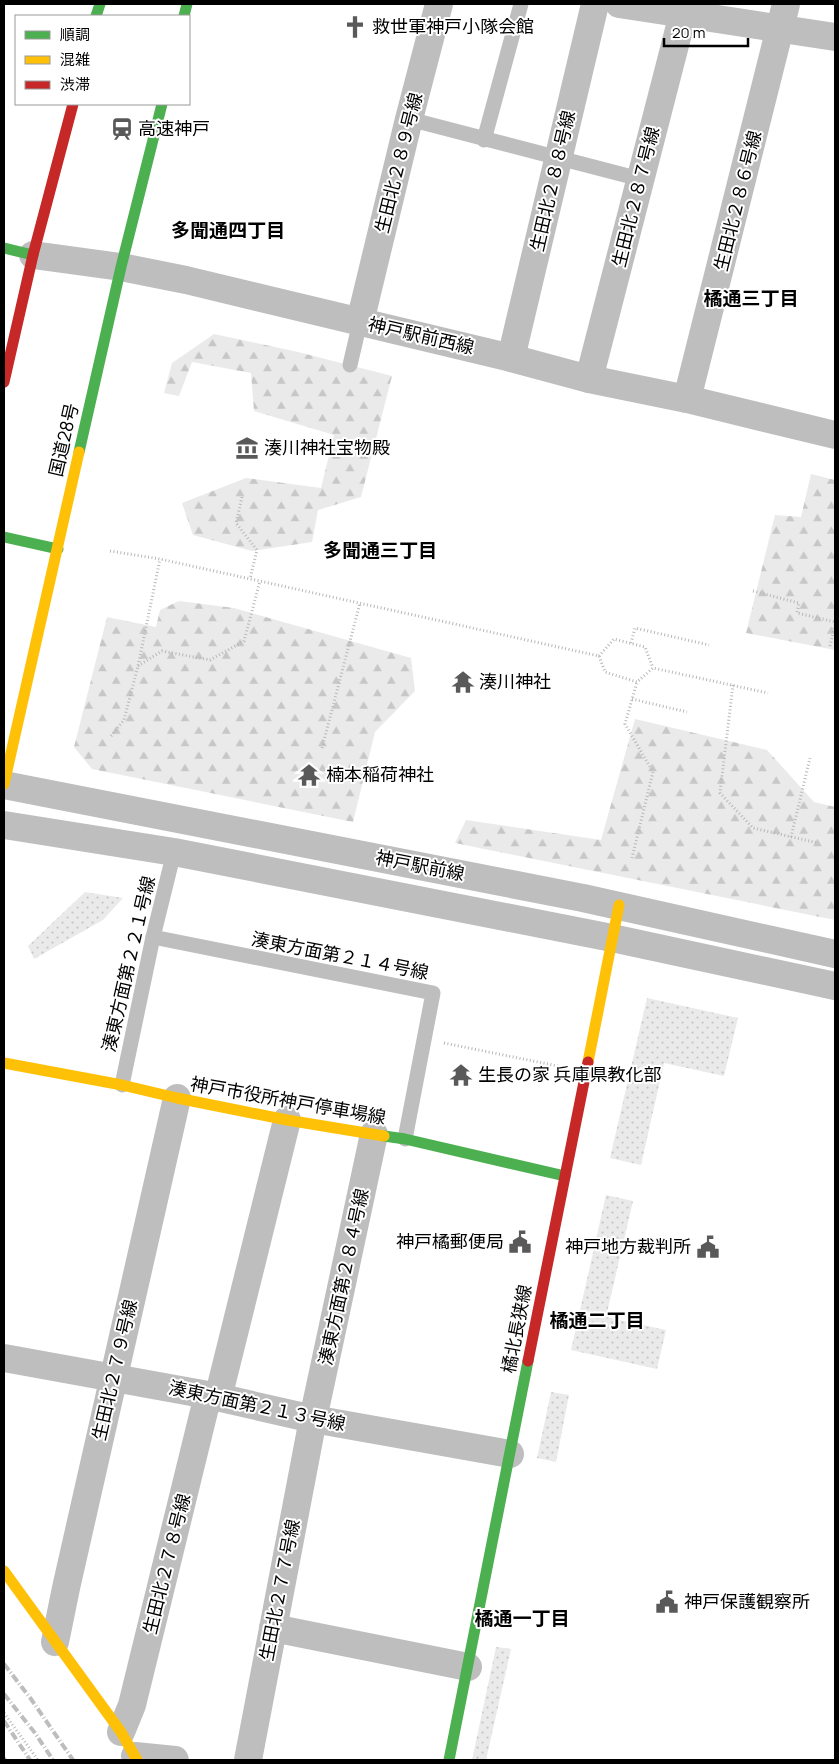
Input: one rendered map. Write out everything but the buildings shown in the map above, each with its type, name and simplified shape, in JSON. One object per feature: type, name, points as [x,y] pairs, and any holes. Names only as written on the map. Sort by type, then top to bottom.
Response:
[{"type":"main road","points":[[4,382],[32,255],[73,105]]},
{"type":"main road","name":"国道28号","points":[[4,785],[121,267],[162,105]]},
{"type":"main road","name":"神戸駅前西線","points":[[4,248],[32,255]]},
{"type":"main road","points":[[4,537],[58,549]]},
{"type":"main road","name":"橘北長狭線","points":[[449,1760],[619,905]]},
{"type":"main road","name":"神戸市役所神戸停車場線","points":[[4,1063],[122,1085],[287,1120],[405,1139],[564,1176]]},
{"type":"main road","points":[[4,1571],[120,1732],[136,1758]]},
{"type":"street","name":"生田北２８９号線","points":[[360,322],[408,120],[438,4]]},
{"type":"street","name":"生田北２８８号線","points":[[512,358],[595,4]]},
{"type":"street","points":[[619,4],[683,14],[783,16],[835,37]]},
{"type":"street","name":"生田北２８７号線","points":[[589,379],[683,14]]},
{"type":"street","name":"生田北２８６号線","points":[[687,399],[783,16]]},
{"type":"street","name":"神戸駅前西線","points":[[32,255],[121,267],[512,358],[589,379],[687,399],[835,435]]},
{"type":"street","name":"神戸駅前線","points":[[4,785],[619,905],[835,954]]},
{"type":"street","name":"神戸駅前線","points":[[4,824],[174,852],[612,938],[835,986]]},
{"type":"street","name":"生田北２７９号線","points":[[55,1642],[177,1098]]},
{"type":"street","name":"生田北２７８号線","points":[[120,1732],[132,1704],[287,1120]]},
{"type":"street","name":"湊東方面第２８４号線","points":[[313,1419],[374,1134]]},
{"type":"street","name":"湊東方面第２１３号線","points":[[4,1358],[213,1396],[313,1419],[510,1454]]},
{"type":"street","name":"生田北２７７号線","points":[[248,1760],[313,1419]]},
{"type":"street","points":[[273,1628],[468,1667]]},
{"type":"street","points":[[136,1758],[175,1760]]},
{"type":"lane","points":[[484,140],[520,4]]},
{"type":"lane","points":[[408,120],[640,179]]},
{"type":"lane","points":[[350,365],[360,322]]},
{"type":"lane","name":"湊東方面第２２１号線","points":[[122,1085],[153,937],[174,852]]},
{"type":"lane","name":"湊東方面第２１４号線","points":[[153,937],[433,994],[405,1139]]},
{"type":"path","points":[[242,498],[236,523],[258,550],[250,579]]},
{"type":"path","points":[[110,551],[160,559],[599,656]]},
{"type":"path","points":[[110,736],[124,720],[128,698],[138,666],[160,559]]},
{"type":"path","points":[[138,666],[162,651],[210,660],[244,641],[260,581]]},
{"type":"path","points":[[753,592],[800,602],[797,613],[835,624],[830,646]]},
{"type":"path","points":[[322,748],[360,603]]},
{"type":"path","points":[[631,643],[635,628],[709,645]]},
{"type":"path","points":[[660,634],[661,629]]},
{"type":"path","points":[[599,656],[614,639],[646,647],[652,668]]},
{"type":"path","points":[[599,656],[605,672],[637,682]]},
{"type":"path","points":[[632,858],[653,772],[625,724],[637,682],[652,668]]},
{"type":"path","points":[[652,668],[768,692]]},
{"type":"path","points":[[733,685],[720,793],[753,828],[818,843]]},
{"type":"path","points":[[632,699],[687,712]]},
{"type":"path","points":[[124,720],[128,722]]},
{"type":"path","points":[[791,837],[810,758]]},
{"type":"path","points":[[424,1039],[586,1072]]},
{"type":"path","points":[[4,1713],[38,1760]]},
{"type":"green space","points":[[214,334],[298,352],[392,376],[361,497],[318,510],[312,542],[252,551],[193,535],[182,503],[246,478],[321,488],[334,435],[254,411],[251,373],[192,362],[179,396],[164,393],[172,363]]},
{"type":"green space","points":[[811,474],[835,480],[835,650],[746,633],[775,515],[801,517]]},
{"type":"green space","points":[[179,601],[234,608],[411,658],[415,691],[375,732],[353,822],[92,769],[74,747],[107,617],[156,627],[160,610]]},
{"type":"green space","points":[[635,719],[767,750],[814,802],[835,807],[835,920],[455,843],[466,820],[601,840]]},
{"type":"green space","points":[[85,892],[123,898],[103,920],[34,959],[28,946]]},
{"type":"green space","points":[[647,998],[738,1018],[724,1076],[664,1063],[641,1165],[610,1158]]},
{"type":"green space","points":[[606,1195],[633,1201],[606,1317],[666,1330],[657,1369],[571,1350]]},
{"type":"green space","points":[[551,1392],[569,1395],[556,1462],[537,1458]]},
{"type":"green space","points":[[496,1647],[511,1649],[486,1760],[472,1760]]},
{"type":"railway","points":[[4,1664],[73,1760]]},
{"type":"railway","points":[[4,1694],[35,1733],[53,1760]]},
{"type":"railway","points":[[4,1721],[30,1760]]},
{"type":"traffic: fast","points":[[96,15],[100,4]]},
{"type":"traffic: fast","points":[[184,15],[187,4]]},
{"type":"traffic: fast","points":[[79,452],[121,267],[162,105]]},
{"type":"traffic: fast","points":[[4,248],[33,255]]},
{"type":"traffic: fast","points":[[4,537],[58,549]]},
{"type":"traffic: fast","points":[[384,1136],[405,1139],[565,1176]]},
{"type":"traffic: fast","points":[[449,1760],[528,1361]]},
{"type":"traffic: slow","points":[[4,784],[79,452]]},
{"type":"traffic: slow","points":[[588,1062],[619,905]]},
{"type":"traffic: slow","points":[[4,1063],[122,1085],[287,1120],[384,1136]]},
{"type":"traffic: slow","points":[[4,1571],[121,1732],[137,1760]]},
{"type":"traffic: jam","points":[[4,382],[33,255],[73,105]]},
{"type":"traffic: jam","points":[[528,1361],[588,1062]]},
{"type":"place","name":"救世軍神戸小隊会館","points":[[355,27]]},
{"type":"place","name":"高速神戸","points":[[122,129]]},
{"type":"place","name":"湊川神社宝物殿","points":[[247,448]]},
{"type":"place","name":"湊川神社","points":[[463,682]]},
{"type":"place","name":"楠本稲荷神社","points":[[309,775]]},
{"type":"place","name":"生長の家 兵庫県教化部","points":[[461,1075]]},
{"type":"place","name":"神戸橘郵便局","points":[[520,1242]]},
{"type":"place","name":"神戸地方裁判所","points":[[708,1247]]},
{"type":"place","name":"神戸保護観察所","points":[[667,1602]]},
{"type":"district","name":"多聞通四丁目","points":[[228,230]]},
{"type":"district","name":"橘通三丁目","points":[[751,298]]},
{"type":"district","name":"多聞通三丁目","points":[[380,550]]},
{"type":"district","name":"橘通二丁目","points":[[597,1320]]},
{"type":"district","name":"橘通一丁目","points":[[522,1618]]}]
